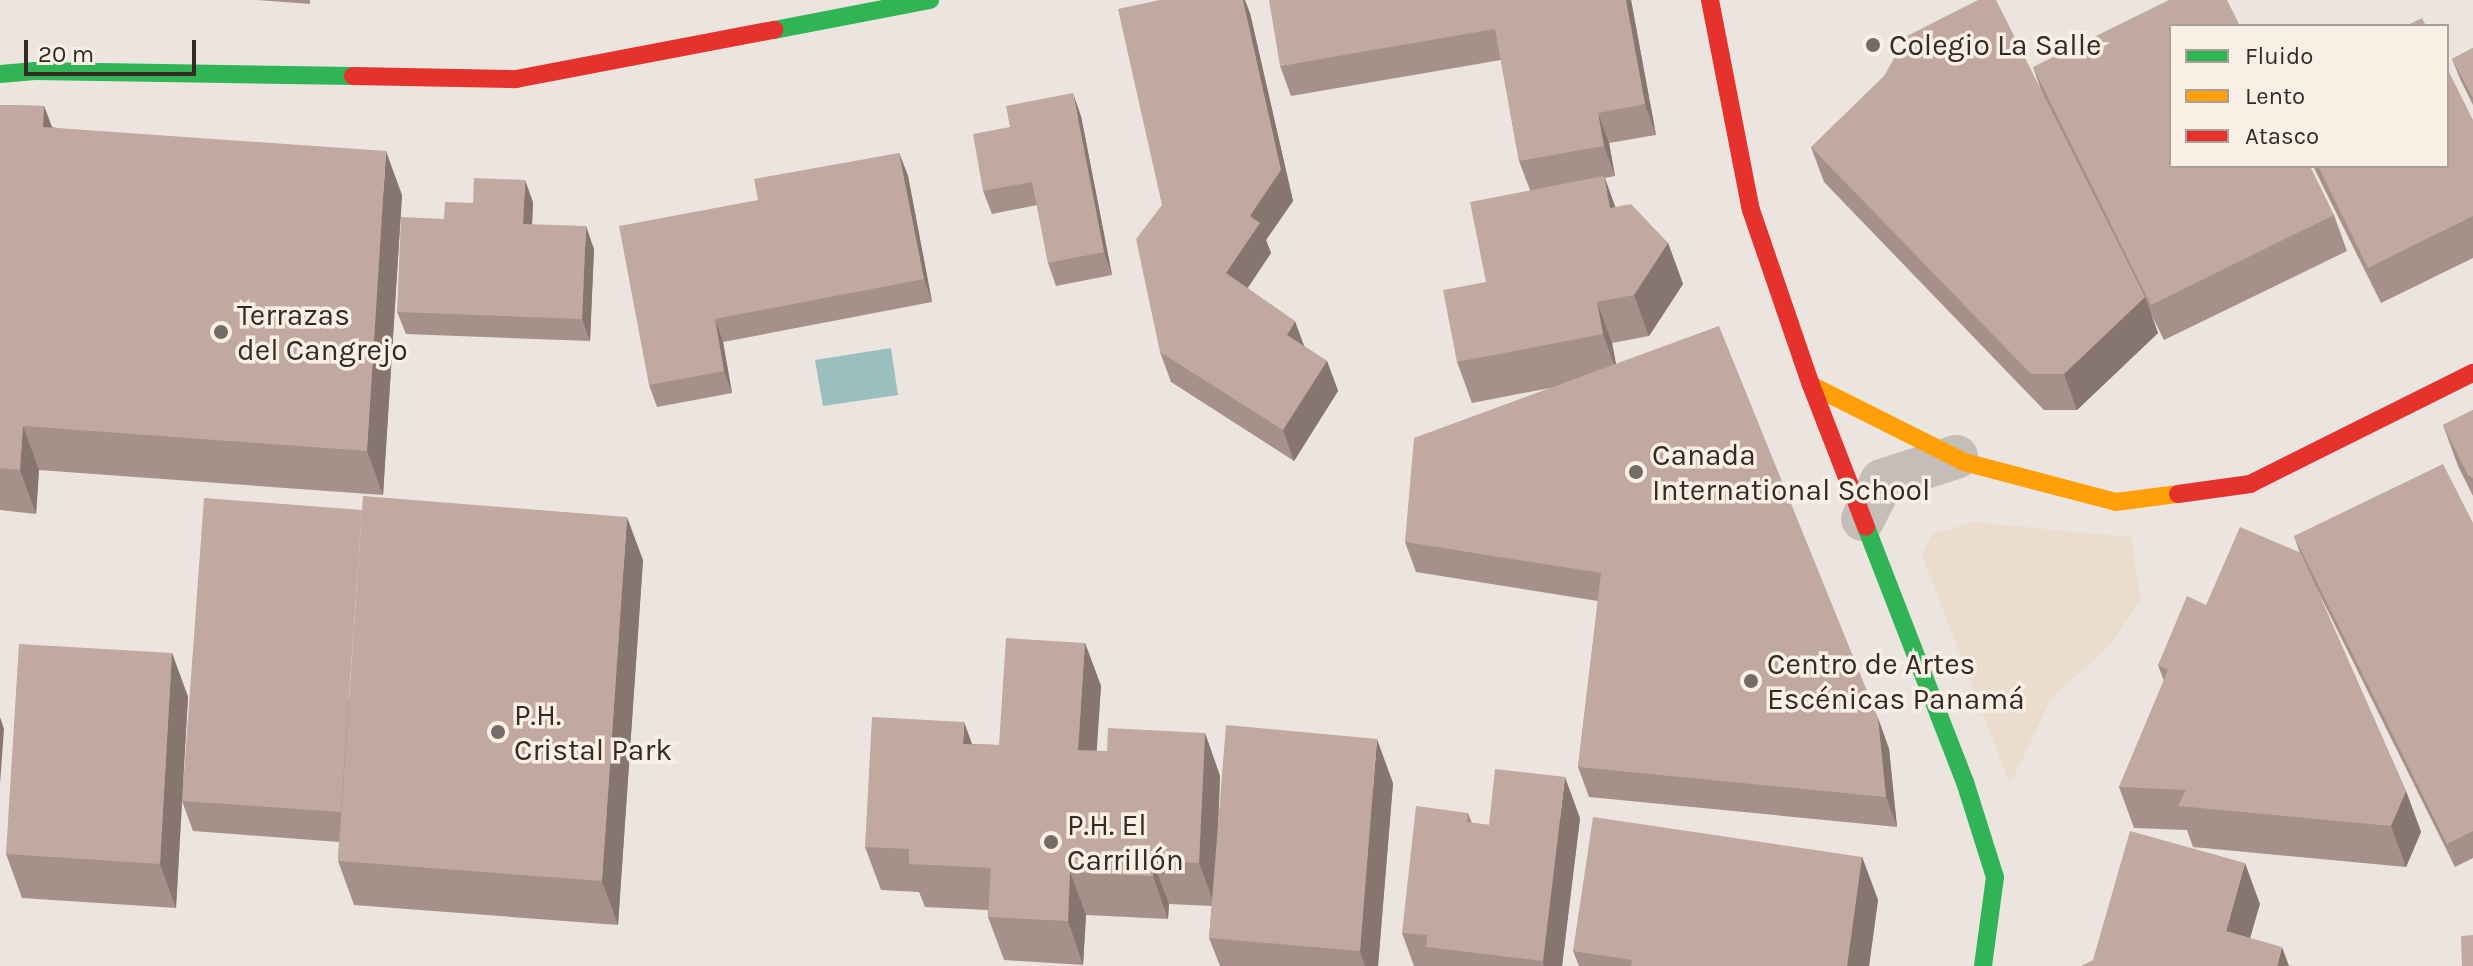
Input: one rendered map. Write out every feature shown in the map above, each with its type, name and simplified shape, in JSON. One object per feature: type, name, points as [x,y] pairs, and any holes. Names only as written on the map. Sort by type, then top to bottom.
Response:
[{"type":"street","points":[[0,74],[67,71],[297,78],[516,79],[930,0]]},
{"type":"street","points":[[1710,0],[1751,210],[1811,385],[1965,782],[1995,877],[1983,966]]},
{"type":"street","points":[[1811,385],[1956,457],[2116,502],[2250,484],[2473,373]]},
{"type":"street","points":[[1863,519],[1882,481],[1956,457]]},
{"type":"shaded area","points":[[1972,522],[2131,537],[2141,599],[2112,643],[2051,699],[2010,785],[1922,555],[1932,534]]},
{"type":"water","points":[[891,348],[898,395],[823,406],[815,360]]},
{"type":"building","points":[[1160,0],[1243,0],[1281,170],[1250,216],[1260,223],[1226,273],[1295,321],[1287,335],[1327,361],[1283,430],[1160,352],[1136,239],[1162,205],[1118,9]]},
{"type":"building","points":[[1269,0],[1626,0],[1645,104],[1598,113],[1604,146],[1519,161],[1495,29],[1280,66]]},
{"type":"building","points":[[1978,0],[1996,0],[2145,297],[2064,374],[2031,374],[1811,147],[1884,76],[1907,36]]},
{"type":"building","points":[[2169,0],[2227,0],[2239,24],[2169,24],[2169,168],[2311,168],[2334,215],[2151,305],[2033,67]]},
{"type":"building","points":[[2422,18],[2425,24],[2410,24]]},
{"type":"building","points":[[2473,48],[2473,98],[2452,59]]},
{"type":"building","points":[[2449,72],[2473,120],[2473,216],[2368,268],[2319,168],[2449,168]]},
{"type":"building","points":[[1073,93],[1104,252],[1048,263],[1032,182],[983,191],[973,134],[1010,127],[1006,106]]},
{"type":"building","name":"Terrazas del Cangrejo","points":[[0,105],[44,106],[43,127],[386,151],[367,451],[23,426],[20,470],[0,468]]},
{"type":"building","points":[[899,153],[924,279],[715,319],[724,371],[649,385],[619,226],[758,200],[754,179]]},
{"type":"building","points":[[1604,176],[1610,208],[1631,204],[1668,243],[1634,295],[1597,302],[1603,334],[1457,362],[1443,290],[1486,282],[1470,202]]},
{"type":"building","points":[[474,178],[525,180],[523,224],[586,226],[582,319],[397,312],[401,217],[444,219],[445,202],[473,203]]},
{"type":"building","points":[[1719,326],[1878,718],[1886,797],[1578,767],[1601,573],[1405,542],[1414,438]]},
{"type":"building","points":[[2473,410],[2473,478],[2468,475],[2443,425]]},
{"type":"building","points":[[2443,464],[2473,523],[2473,831],[2447,844],[2294,536]]},
{"type":"building","name":"P.H. Cristal Park","points":[[363,496],[627,517],[602,881],[338,861]]},
{"type":"building","points":[[204,498],[362,510],[341,812],[182,801]]},
{"type":"building","points":[[2240,527],[2301,553],[2406,791],[2391,826],[2178,806],[2186,790],[2119,787],[2168,670],[2158,665],[2187,596],[2206,605]]},
{"type":"building","name":"P.H. El Carrillón","points":[[1006,638],[1085,643],[1078,750],[1107,751],[1108,728],[1205,733],[1199,863],[1153,861],[1153,876],[1070,872],[1068,921],[988,917],[991,868],[909,864],[909,849],[865,847],[872,717],[964,722],[963,744],[999,745]]},
{"type":"building","points":[[19,644],[172,653],[160,864],[6,854]]},
{"type":"building","points":[[1226,725],[1377,739],[1360,951],[1209,938]]},
{"type":"building","points":[[1495,769],[1565,777],[1543,961],[1426,947],[1427,935],[1402,933],[1416,806],[1468,813],[1467,822],[1489,825]]},
{"type":"building","points":[[1593,817],[1862,857],[1847,966],[1631,966],[1632,960],[1573,951]]},
{"type":"building","points":[[2130,831],[2245,863],[2226,931],[2282,947],[2277,966],[2081,966],[2093,960]]},
{"type":"building","points":[[2473,935],[2473,966],[2462,966],[2461,936]]},
{"type":"traffic: fast","points":[[774,30],[930,0]]},
{"type":"traffic: fast","points":[[0,74],[35,71],[353,76]]},
{"type":"traffic: fast","points":[[1866,527],[1965,782],[1995,877],[1983,966]]},
{"type":"traffic: slow","points":[[1811,385],[1964,462],[2116,502],[2178,494]]},
{"type":"traffic: jam","points":[[1710,0],[1751,210],[1811,385],[1866,527]]},
{"type":"traffic: jam","points":[[353,76],[516,79],[774,30]]},
{"type":"traffic: jam","points":[[2178,494],[2250,484],[2473,373]]},
{"type":"place","name":"Colegio La Salle","points":[[1873,45]]},
{"type":"place","name":"Terrazas del Cangrejo","points":[[221,332]]},
{"type":"place","name":"Canada International School","points":[[1636,472]]},
{"type":"place","name":"Centro de Artes Escénicas Panamá","points":[[1751,681]]},
{"type":"place","name":"P.H. Cristal Park","points":[[498,732]]},
{"type":"place","name":"P.H. El Carrillón","points":[[1051,842]]}]
